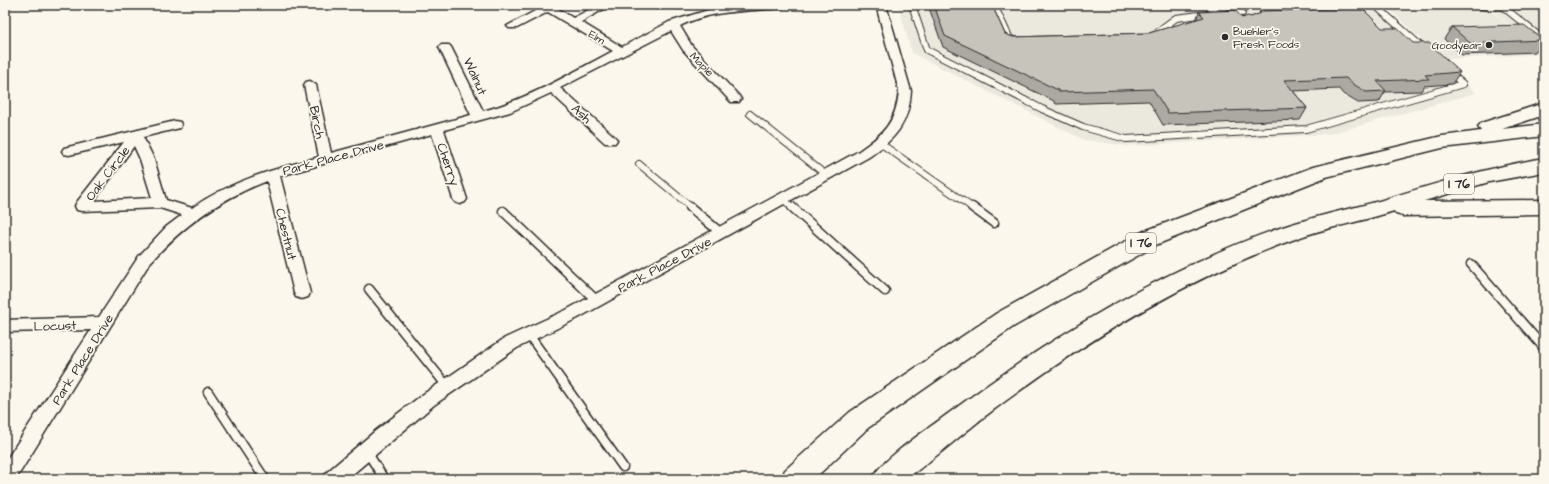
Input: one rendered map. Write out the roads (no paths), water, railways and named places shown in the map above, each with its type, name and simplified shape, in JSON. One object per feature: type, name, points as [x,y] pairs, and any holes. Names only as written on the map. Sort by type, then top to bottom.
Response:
[{"type":"highway","points":[[1442,142],[1544,109]]},
{"type":"highway","name":"I 76","points":[[795,479],[859,420],[1005,320],[1150,238],[1320,172],[1442,142],[1544,130]]},
{"type":"highway","name":"I 76","points":[[886,479],[934,439],[1010,382],[1058,350],[1128,308],[1174,284],[1287,234],[1489,175],[1544,165]]},
{"type":"highway","points":[[1376,209],[1544,207]]},
{"type":"street","name":"Elm","points":[[573,22],[606,5]]},
{"type":"street","name":"Park Place Drive","points":[[5,479],[144,260],[160,242],[193,213],[224,194],[272,174],[479,117],[523,102],[673,24],[702,14],[722,9],[782,5]]},
{"type":"street","name":"Park Place Drive","points":[[333,479],[366,450],[447,386],[511,343],[596,300],[721,233],[880,143],[898,123],[905,104],[905,92],[881,5]]},
{"type":"street","name":"Elm","points":[[513,26],[551,6],[573,22],[621,51]]},
{"type":"street","name":"Maple","points":[[673,24],[687,48],[735,99]]},
{"type":"street","name":"Walnut","points":[[446,48],[479,117]]},
{"type":"street","name":"Birch","points":[[310,85],[326,159]]},
{"type":"street","name":"Ash","points":[[552,87],[610,140]]},
{"type":"street","name":"Oak Circle","points":[[69,151],[175,125]]},
{"type":"street","name":"Cherry","points":[[437,128],[460,199]]},
{"type":"street","name":"Oak Circle","points":[[136,135],[82,206],[160,203],[193,213]]},
{"type":"street","name":"Oak Circle","points":[[136,135],[147,159],[160,203]]},
{"type":"street","name":"Chestnut","points":[[272,174],[302,293]]},
{"type":"street","name":"Locust","points":[[5,326],[104,323]]},
{"type":"lane","points":[[912,5],[927,50],[1042,109],[1083,127],[1126,139],[1306,129],[1463,84],[1445,68]]},
{"type":"lane","points":[[994,5],[1010,39],[1017,41]]},
{"type":"lane","points":[[1226,14],[1242,13],[1235,5]]},
{"type":"lane","points":[[1375,5],[1428,53]]},
{"type":"lane","points":[[1475,5],[1526,5]]},
{"type":"lane","points":[[1502,6],[1544,40]]},
{"type":"lane","points":[[1148,36],[1162,30],[1171,21],[1186,15],[1218,14]]},
{"type":"lane","points":[[750,114],[826,174]]},
{"type":"lane","points":[[880,143],[994,223]]},
{"type":"lane","points":[[639,164],[721,233]]},
{"type":"lane","points":[[783,198],[885,291]]},
{"type":"lane","points":[[503,211],[596,300]]},
{"type":"lane","points":[[1471,264],[1544,348]]},
{"type":"lane","points":[[369,289],[447,386]]},
{"type":"lane","points":[[529,335],[623,467]]},
{"type":"lane","points":[[208,392],[265,479]]},
{"type":"lane","points":[[366,450],[384,479]]},
{"type":"place","name":"Buehler's Fresh Foods","points":[[1225,37]]},
{"type":"place","name":"Goodyear","points":[[1489,45]]}]
